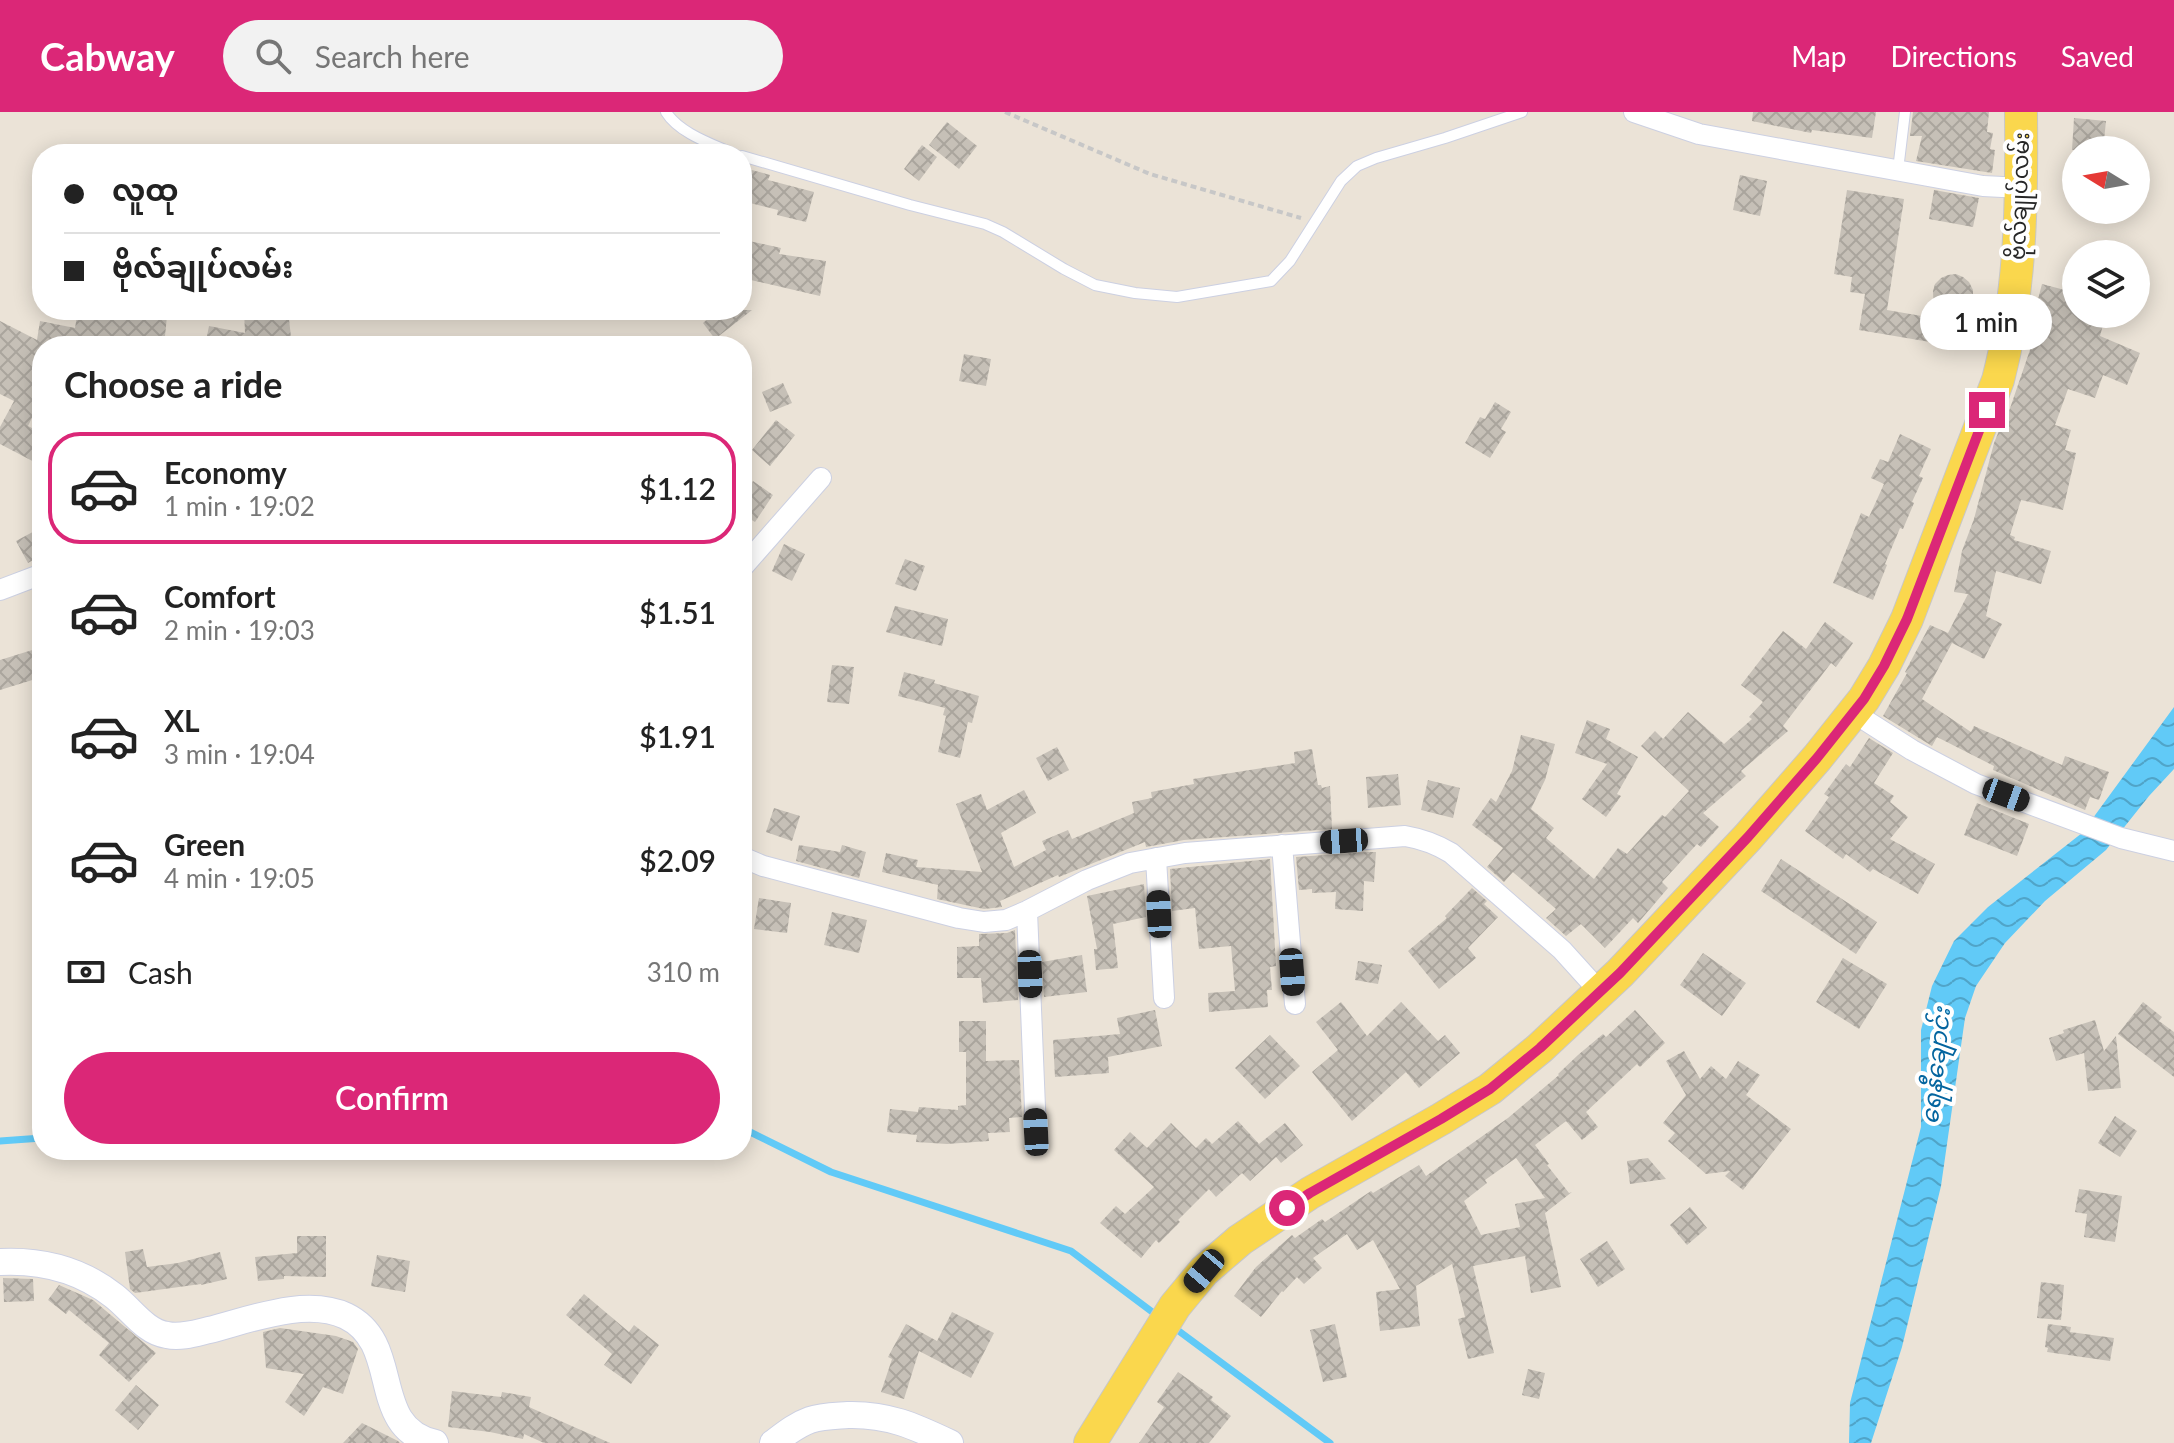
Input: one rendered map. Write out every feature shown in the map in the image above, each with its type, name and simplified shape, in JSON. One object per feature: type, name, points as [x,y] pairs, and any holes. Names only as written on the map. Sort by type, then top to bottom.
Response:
[{"type":"main road","name":"ဗိုလ်‌ချုပ်‌လမ်း","points":[[1090,1443],[1175,1306],[1204,1271],[1240,1240],[1310,1193],[1490,1089],[1540,1048],[1620,973],[1748,837],[1854,713],[1884,666],[1907,619],[1998,380],[2008,343],[2014,298],[2022,188],[2021,112]]},
{"type":"street","points":[[1634,112],[1699,134],[1983,186],[2022,188]]},
{"type":"street","points":[[752,557],[821,478]]},
{"type":"street","points":[[0,590],[32,578]]},
{"type":"street","points":[[1854,713],[1912,750],[1976,784],[2121,838],[2174,851]]},
{"type":"street","points":[[752,861],[959,918],[984,922],[1006,920],[1087,880],[1130,863],[1185,853],[1405,836],[1436,844],[1451,853],[1562,950],[1600,992]]},
{"type":"street","points":[[1282,845],[1295,1004]]},
{"type":"street","points":[[1156,858],[1164,998]]},
{"type":"street","points":[[1027,911],[1036,1132]]},
{"type":"street","points":[[0,1262],[42,1263],[87,1278],[113,1296],[146,1326],[159,1334],[171,1336],[190,1335],[309,1308],[330,1310],[346,1316],[360,1325],[372,1341],[383,1364],[393,1409],[401,1423],[413,1433],[435,1443]]},
{"type":"street","points":[[773,1443],[811,1420],[870,1415],[917,1427],[950,1443]]},
{"type":"lane","points":[[666,112],[687,131],[714,144]]},
{"type":"lane","points":[[752,159],[985,224],[1095,285],[1177,297],[1271,281],[1290,261],[1341,181],[1357,166],[1522,112]]},
{"type":"lane","points":[[1898,170],[1905,112]]},
{"type":"path","points":[[1005,112],[1150,174],[1315,222]]},
{"type":"water","name":"ရေနီချောင်း","points":[[2174,707],[2174,769],[2106,850],[2045,901],[2005,943],[1976,986],[1965,1018],[1941,1186],[1902,1347],[1871,1443],[1849,1443],[1850,1403],[1921,1127],[1921,1030],[1932,986],[1954,941],[1988,907],[2082,833]]},
{"type":"building","points":[[1753,112],[1876,112],[1872,138],[1812,130],[1811,133],[1752,121]]},
{"type":"building","points":[[1913,112],[1989,112],[1987,132],[1993,133],[1990,149],[1995,150],[1992,173],[1916,161],[1922,136],[1910,136]]},
{"type":"building","points":[[2074,118],[2106,121],[2104,136],[2073,136]]},
{"type":"building","points":[[947,122],[977,146],[959,169],[929,145]]},
{"type":"building","points":[[922,145],[937,157],[919,181],[904,169]]},
{"type":"building","points":[[752,170],[770,175],[768,180],[814,192],[806,222],[777,215],[778,210],[752,204]]},
{"type":"building","points":[[1740,175],[1767,181],[1760,216],[1733,210]]},
{"type":"building","points":[[1847,190],[1904,199],[1887,310],[1939,319],[1936,343],[1859,330],[1865,294],[1850,292],[1852,277],[1834,274]]},
{"type":"building","points":[[1934,190],[1979,198],[1973,227],[1929,219]]},
{"type":"building","points":[[752,242],[781,248],[779,254],[826,261],[820,296],[752,280]]},
{"type":"building","points":[[1956,274],[1969,282],[1973,290],[1970,305],[1958,314],[1934,316],[1935,284],[1941,278]]},
{"type":"building","points":[[2042,284],[2062,289],[2062,328],[2102,328],[2100,336],[2140,353],[2127,385],[2103,375],[2095,398],[2068,389],[2055,425],[2071,430],[2065,450],[2076,453],[2063,510],[2021,500],[2010,535],[2015,537],[2014,540],[2051,551],[2041,584],[1996,571],[1986,616],[2002,624],[1984,659],[1952,643],[1922,699],[1971,732],[1974,726],[2062,765],[2065,756],[2109,772],[2099,800],[2090,797],[2085,810],[1993,770],[1994,766],[1937,737],[1932,746],[1883,716],[1930,625],[1948,633],[1968,594],[1954,592],[1962,551],[1974,519],[1994,443],[2007,417],[2032,344],[2040,304],[2037,303]]},
{"type":"building","points":[[76,320],[167,320],[165,336],[38,336],[40,321],[75,328]]},
{"type":"building","points":[[244,320],[289,320],[291,336],[207,336],[209,326],[245,333]]},
{"type":"building","points":[[706,320],[739,320],[719,336],[713,336],[703,323]]},
{"type":"building","points":[[0,321],[32,337],[32,418],[28,426],[32,428],[32,461],[0,444],[0,427],[14,401],[0,394]]},
{"type":"building","points":[[964,354],[991,359],[986,386],[959,381]]},
{"type":"building","points":[[783,383],[792,403],[770,412],[762,392]]},
{"type":"building","points":[[1495,402],[1511,412],[1501,429],[1506,432],[1490,458],[1465,443],[1480,417],[1485,419]]},
{"type":"building","points":[[776,420],[795,435],[770,466],[752,450]]},
{"type":"building","points":[[1900,434],[1931,449],[1919,476],[1923,478],[1914,503],[1903,529],[1900,528],[1873,600],[1833,583],[1861,513],[1869,517],[1884,484],[1871,478],[1880,459],[1888,462]]},
{"type":"building","points":[[752,483],[773,495],[755,522],[752,520]]},
{"type":"building","points":[[32,532],[32,561],[28,563],[16,541]]},
{"type":"building","points":[[784,544],[805,554],[792,581],[772,571]]},
{"type":"building","points":[[905,559],[925,566],[916,591],[895,584]]},
{"type":"building","points":[[895,606],[948,619],[942,646],[886,632]]},
{"type":"building","points":[[1825,622],[1853,643],[1836,667],[1831,663],[1783,726],[1788,731],[1741,771],[1746,776],[1703,813],[1719,827],[1701,847],[1697,844],[1662,882],[1668,888],[1638,923],[1633,918],[1605,948],[1581,924],[1566,936],[1546,918],[1556,909],[1513,872],[1504,882],[1487,867],[1503,848],[1472,825],[1491,798],[1496,802],[1512,771],[1521,735],[1555,744],[1545,780],[1531,809],[1554,828],[1546,838],[1594,879],[1618,848],[1627,854],[1662,815],[1665,817],[1689,791],[1641,746],[1655,731],[1663,739],[1688,712],[1724,744],[1752,719],[1749,717],[1763,702],[1741,685],[1783,631],[1806,649]]},
{"type":"building","points":[[32,650],[32,680],[0,690],[0,660]]},
{"type":"building","points":[[832,665],[854,667],[849,704],[827,702]]},
{"type":"building","points":[[904,672],[979,696],[972,723],[968,722],[960,758],[938,752],[945,708],[898,696]]},
{"type":"building","points":[[1587,720],[1610,729],[1606,739],[1638,757],[1617,794],[1621,796],[1606,817],[1582,799],[1607,764],[1575,753]]},
{"type":"building","points":[[1869,738],[1893,753],[1874,783],[1894,796],[1890,802],[1908,817],[1890,839],[1935,864],[1918,894],[1873,869],[1870,872],[1846,854],[1843,859],[1805,831],[1829,797],[1824,794],[1846,764],[1850,767]]},
{"type":"building","points":[[1057,747],[1069,770],[1048,781],[1036,758]]},
{"type":"building","points":[[1312,749],[1318,785],[1322,788],[1330,786],[1332,829],[1184,840],[1146,847],[1145,842],[1000,901],[1002,907],[984,909],[937,899],[938,885],[882,872],[886,853],[918,860],[916,867],[982,872],[956,804],[981,794],[987,810],[1024,790],[1036,813],[1001,833],[1014,867],[1046,850],[1042,841],[1068,830],[1072,839],[1134,813],[1132,802],[1152,798],[1151,792],[1194,784],[1193,779],[1295,763],[1294,752]]},
{"type":"building","points":[[1398,774],[1401,805],[1368,808],[1366,777]]},
{"type":"building","points":[[1428,780],[1460,788],[1453,818],[1421,810]]},
{"type":"building","points":[[1977,803],[2029,824],[2017,856],[1964,835]]},
{"type":"building","points":[[774,808],[800,816],[792,841],[766,832]]},
{"type":"building","points":[[799,845],[840,852],[842,845],[866,852],[859,878],[796,861]]},
{"type":"building","points":[[1376,852],[1374,882],[1364,881],[1363,911],[1335,909],[1336,892],[1299,890],[1296,857]]},
{"type":"building","points":[[1270,859],[1276,966],[1270,967],[1272,990],[1267,990],[1268,1007],[1209,1012],[1208,993],[1235,991],[1231,946],[1199,949],[1195,908],[1172,911],[1170,869]]},
{"type":"building","points":[[1781,859],[1877,922],[1856,954],[1761,891]]},
{"type":"building","points":[[1144,884],[1146,917],[1113,924],[1118,968],[1096,970],[1094,949],[1097,949],[1087,896]]},
{"type":"building","points":[[1472,888],[1487,901],[1484,904],[1498,917],[1468,948],[1476,958],[1439,989],[1408,951],[1447,918],[1445,916]]},
{"type":"building","points":[[759,898],[791,903],[787,933],[754,929]]},
{"type":"building","points":[[832,912],[867,920],[859,953],[824,945]]},
{"type":"building","points":[[1015,930],[1018,1000],[983,1003],[981,978],[957,978],[957,947],[979,946],[979,934]]},
{"type":"building","points":[[1703,953],[1746,983],[1722,1016],[1680,985]]},
{"type":"building","points":[[1082,955],[1087,992],[1044,997],[1042,962]]},
{"type":"building","points":[[1843,958],[1887,984],[1859,1029],[1816,1002]]},
{"type":"building","points":[[1358,961],[1382,965],[1378,984],[1355,980]]},
{"type":"building","points":[[1341,1002],[1367,1036],[1401,1002],[1438,1041],[1445,1035],[1460,1053],[1419,1088],[1406,1072],[1352,1121],[1312,1072],[1338,1050],[1316,1022]]},
{"type":"building","points":[[2143,1002],[2162,1017],[2159,1021],[2174,1032],[2174,1077],[2118,1034]]},
{"type":"building","points":[[1155,1010],[1162,1046],[1108,1057],[1109,1073],[1055,1077],[1053,1040],[1120,1034],[1117,1018]]},
{"type":"building","points":[[1635,1010],[1665,1043],[1640,1067],[1637,1064],[1586,1112],[1598,1127],[1582,1140],[1566,1121],[1535,1145],[1569,1193],[1572,1192],[1545,1213],[1561,1287],[1531,1293],[1525,1256],[1473,1266],[1494,1353],[1468,1359],[1458,1319],[1465,1317],[1452,1264],[1416,1286],[1420,1326],[1380,1331],[1376,1292],[1400,1289],[1373,1240],[1357,1250],[1347,1234],[1313,1258],[1322,1268],[1304,1284],[1297,1277],[1261,1317],[1234,1296],[1256,1267],[1292,1235],[1295,1238],[1322,1219],[1325,1222],[1371,1191],[1373,1193],[1419,1165],[1426,1176],[1508,1118],[1603,1034],[1606,1037]],"holes":[[[1516,1158],[1545,1198],[1515,1204],[1520,1227],[1481,1235],[1464,1201],[1487,1183],[1485,1180]]]},
{"type":"building","points":[[2095,1020],[2104,1051],[2116,1036],[2121,1088],[2088,1091],[2084,1053],[2056,1061],[2049,1038]]},
{"type":"building","points":[[959,1021],[986,1021],[986,1061],[1019,1060],[1022,1117],[1009,1118],[1010,1132],[988,1133],[989,1141],[947,1144],[916,1142],[917,1135],[887,1132],[890,1109],[918,1112],[919,1107],[958,1110],[958,1106],[966,1105],[966,1052],[959,1052]]},
{"type":"building","points":[[1270,1035],[1300,1066],[1265,1099],[1235,1068]]},
{"type":"building","points":[[1684,1051],[1700,1079],[1711,1066],[1726,1079],[1738,1061],[1760,1075],[1746,1095],[1791,1129],[1743,1190],[1725,1176],[1730,1171],[1706,1174],[1668,1141],[1675,1133],[1663,1123],[1686,1095],[1666,1061]]},
{"type":"building","points":[[2115,1116],[2137,1131],[2120,1157],[2098,1143]]},
{"type":"building","points":[[1238,1121],[1259,1144],[1285,1123],[1303,1145],[1281,1163],[1276,1157],[1250,1181],[1242,1173],[1216,1197],[1209,1189],[1178,1220],[1180,1222],[1159,1243],[1156,1240],[1141,1258],[1100,1223],[1116,1206],[1125,1214],[1154,1187],[1114,1150],[1130,1132],[1147,1148],[1171,1123],[1196,1148],[1206,1138],[1212,1144]]},
{"type":"building","points":[[1648,1158],[1666,1179],[1630,1184],[1627,1161]]},
{"type":"building","points":[[2079,1189],[2122,1196],[2115,1242],[2084,1237],[2087,1214],[2075,1212]]},
{"type":"building","points":[[1690,1207],[1707,1228],[1687,1245],[1670,1225]]},
{"type":"building","points":[[297,1236],[326,1236],[326,1277],[284,1276],[284,1279],[258,1281],[255,1257],[297,1253]]},
{"type":"building","points":[[1607,1241],[1625,1269],[1598,1287],[1580,1259]]},
{"type":"building","points":[[143,1249],[147,1267],[220,1252],[227,1279],[135,1293],[130,1289],[125,1252]]},
{"type":"building","points":[[377,1255],[410,1261],[405,1292],[371,1286]]},
{"type":"building","points":[[3,1278],[33,1279],[34,1301],[4,1302]]},
{"type":"building","points":[[2041,1282],[2064,1285],[2061,1320],[2037,1318]]},
{"type":"building","points":[[59,1285],[93,1300],[156,1353],[129,1382],[99,1355],[109,1343],[69,1310],[66,1314],[48,1300]]},
{"type":"building","points":[[584,1294],[629,1332],[634,1325],[659,1345],[631,1384],[604,1365],[612,1354],[566,1315]]},
{"type":"building","points":[[952,1312],[994,1333],[971,1378],[919,1351],[904,1399],[881,1392],[892,1359],[888,1357],[906,1324],[937,1341]]},
{"type":"building","points":[[1335,1324],[1347,1377],[1323,1382],[1310,1330]]},
{"type":"building","points":[[2048,1324],[2071,1327],[2070,1332],[2114,1338],[2110,1361],[2047,1352]]},
{"type":"building","points":[[280,1328],[336,1336],[353,1342],[358,1349],[343,1394],[323,1387],[304,1416],[285,1402],[304,1374],[266,1368],[263,1332]]},
{"type":"building","points":[[1528,1369],[1545,1373],[1539,1399],[1522,1395]]},
{"type":"building","points":[[1178,1372],[1213,1397],[1211,1400],[1231,1416],[1209,1443],[1139,1443],[1164,1407],[1157,1402]]},
{"type":"building","points":[[136,1385],[159,1405],[138,1430],[115,1410]]},
{"type":"building","points":[[452,1391],[501,1397],[502,1392],[531,1397],[529,1407],[610,1443],[544,1443],[524,1434],[523,1439],[448,1427]]},
{"type":"building","points":[[362,1423],[398,1441],[400,1443],[343,1443]]},
{"type":"waterway","points":[[752,1133],[831,1172],[1071,1251],[1159,1317]]},
{"type":"waterway","points":[[0,1141],[32,1139]]},
{"type":"waterway","points":[[1172,1326],[1330,1443]]},
{"type":"route","points":[[1287,1208],[1490,1089],[1540,1048],[1620,973],[1748,837],[1844,727],[1884,666],[1907,619],[1987,410]]}]
